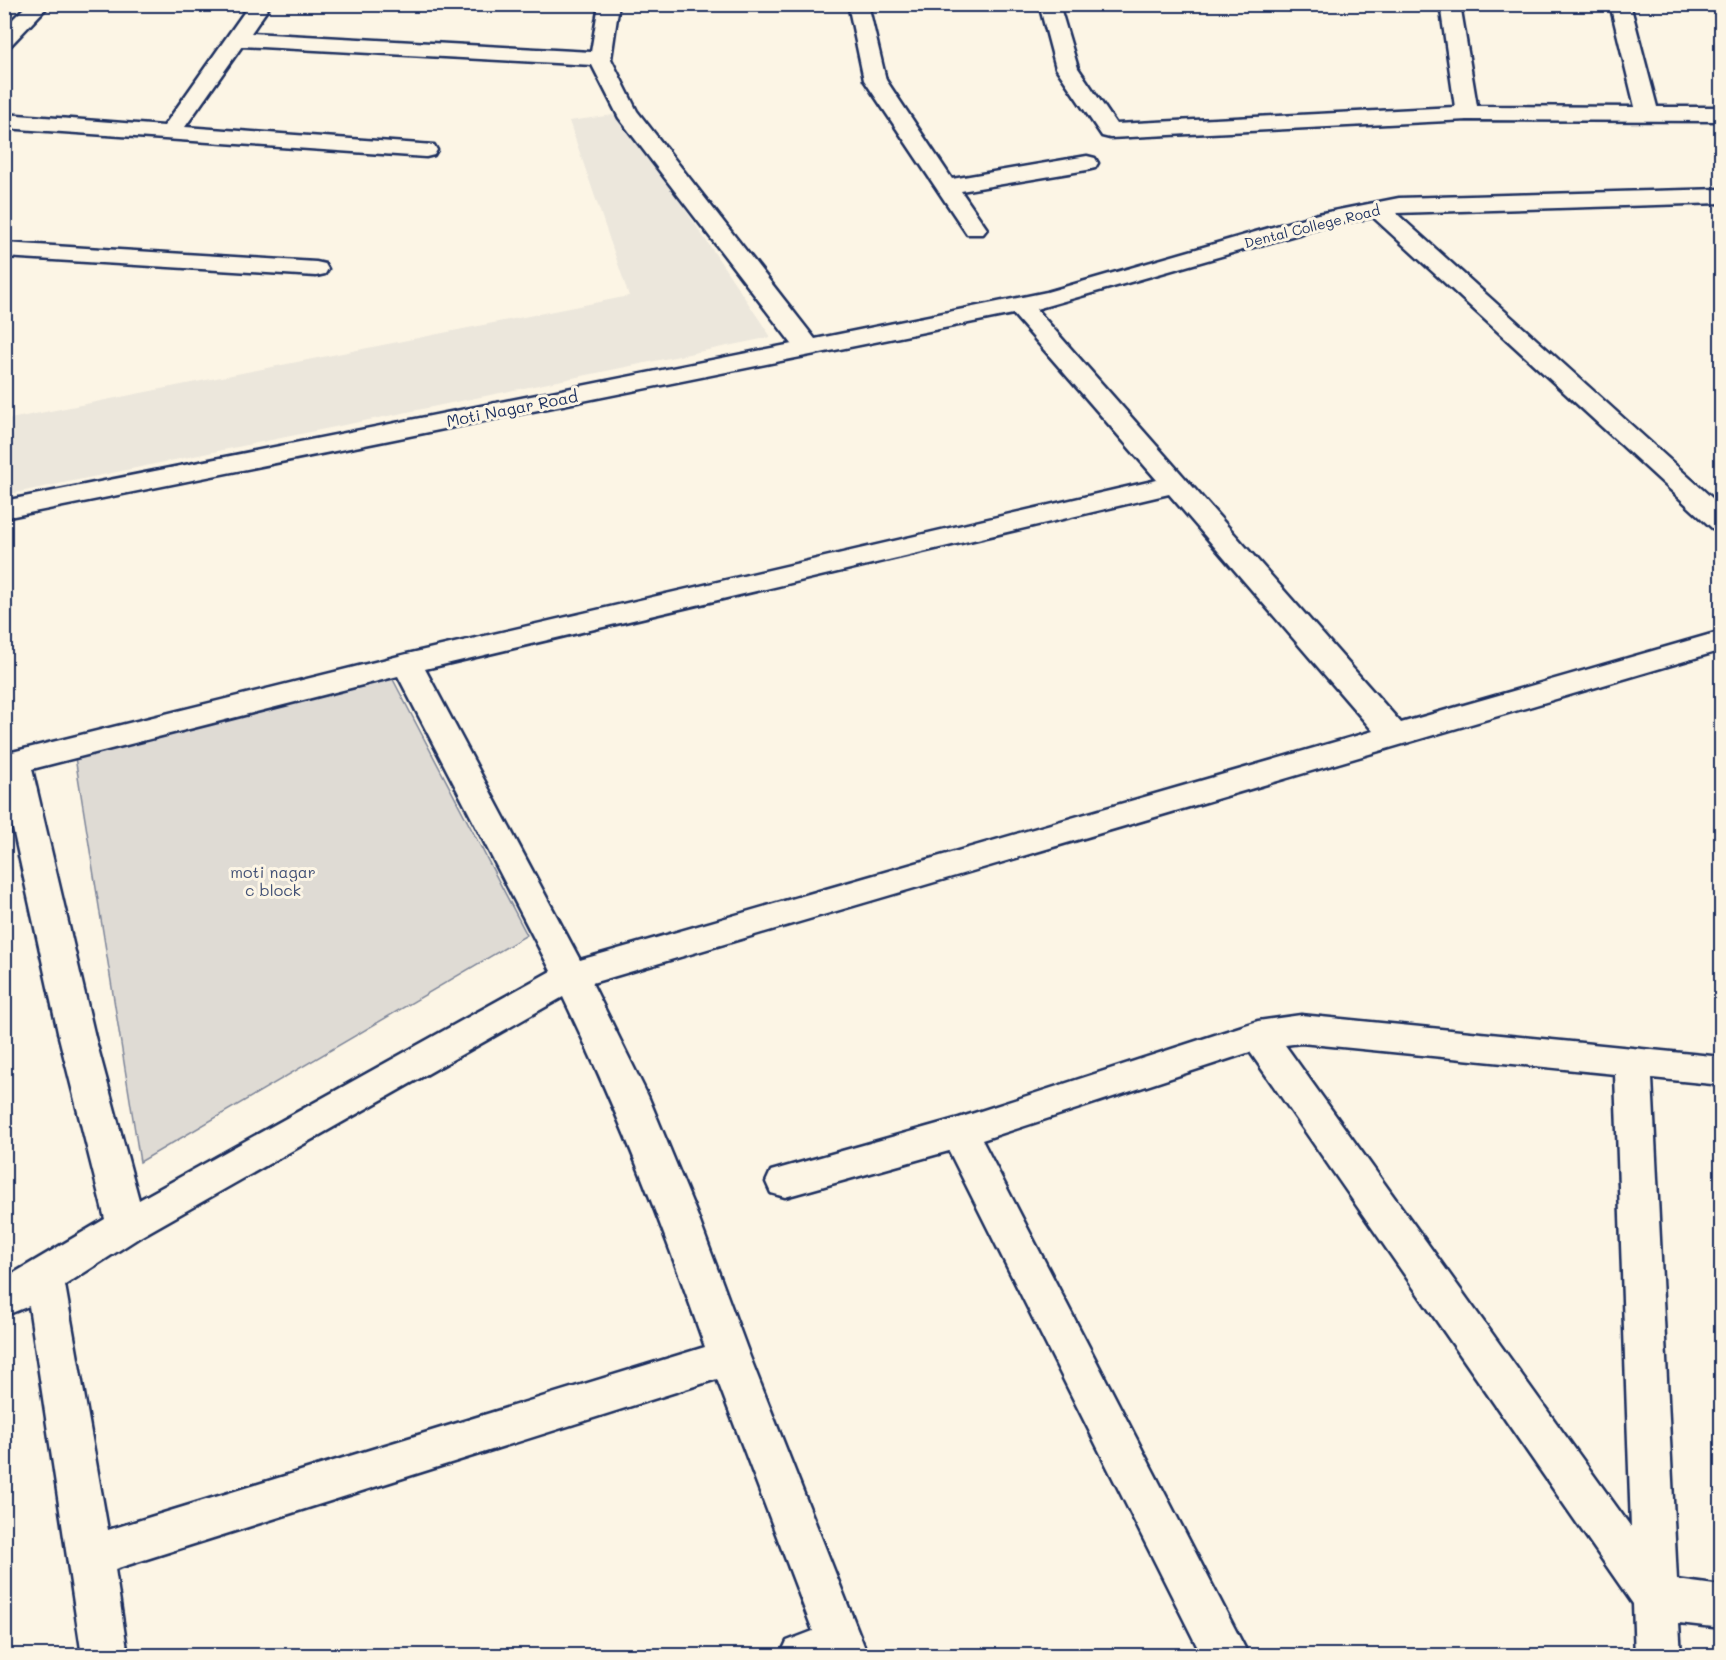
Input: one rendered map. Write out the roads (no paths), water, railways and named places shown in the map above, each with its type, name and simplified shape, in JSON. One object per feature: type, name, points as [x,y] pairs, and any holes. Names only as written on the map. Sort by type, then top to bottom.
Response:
[{"type":"street","points":[[4,41],[40,4]]},
{"type":"street","points":[[170,133],[261,4]]},
{"type":"street","points":[[609,4],[600,59],[627,113],[809,349]]},
{"type":"street","points":[[858,4],[875,80],[975,229]]},
{"type":"street","points":[[1049,4],[1067,68],[1110,131],[1467,113],[1722,114]]},
{"type":"street","points":[[1450,4],[1467,113]]},
{"type":"street","points":[[1620,4],[1648,113]]},
{"type":"street","points":[[237,39],[600,59]]},
{"type":"street","points":[[4,121],[426,150]]},
{"type":"street","points":[[946,187],[1087,163]]},
{"type":"street","name":"Dental College Road","points":[[1019,305],[1051,299],[1326,219],[1399,205],[1722,196]]},
{"type":"street","points":[[1378,209],[1722,522]]},
{"type":"street","points":[[4,250],[316,269]]},
{"type":"street","points":[[1019,305],[1394,735]]},
{"type":"street","name":"Moti Nagar Road","points":[[4,510],[1019,305]]},
{"type":"street","points":[[126,1226],[10,764],[407,664],[1177,484]]},
{"type":"street","points":[[4,1299],[44,1278],[126,1226],[571,976],[1722,640]]},
{"type":"street","points":[[407,664],[571,976],[629,1096],[679,1217],[829,1651]]},
{"type":"street","points":[[785,1182],[959,1133],[1258,1035],[1300,1029],[1633,1060],[1722,1071]]},
{"type":"street","points":[[1258,1035],[1656,1599],[1722,1607]]},
{"type":"street","points":[[1633,1060],[1658,1656]]},
{"type":"street","points":[[959,1133],[1226,1656]]},
{"type":"street","points":[[44,1278],[91,1556],[105,1656]]},
{"type":"street","points":[[91,1556],[729,1358]]},
{"type":"park label","name":"moti nagar c block","points":[[273,880]]}]
